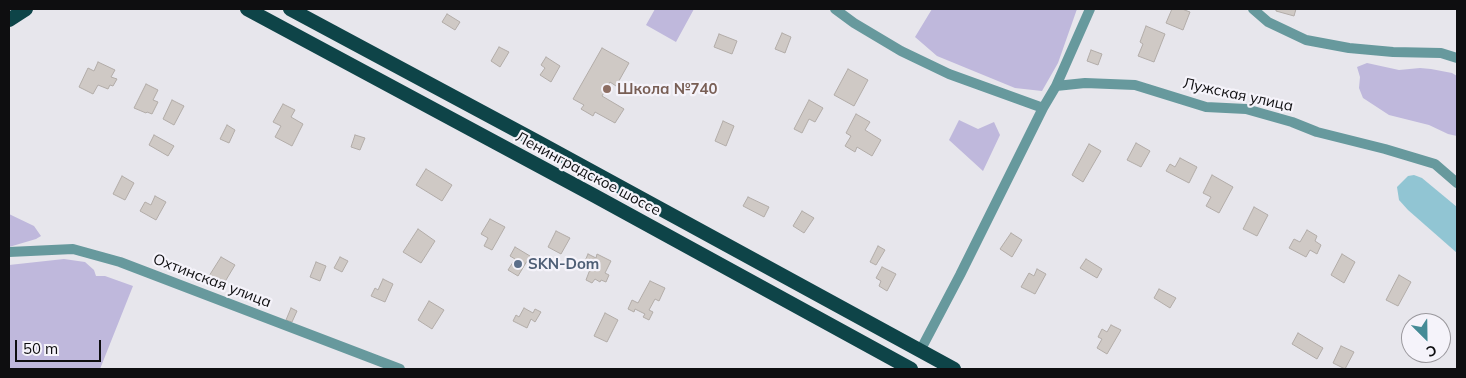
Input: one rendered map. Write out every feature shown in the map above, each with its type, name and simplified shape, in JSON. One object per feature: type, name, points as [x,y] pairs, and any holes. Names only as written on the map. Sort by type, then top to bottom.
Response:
[{"type":"highway","points":[[9,20],[26,9]]},
{"type":"highway","name":"Ленинградское шоссе","points":[[247,9],[587,191],[909,369]]},
{"type":"highway","name":"Ленинградское шоссе","points":[[290,9],[530,137],[954,369]]},
{"type":"street","points":[[835,9],[854,23],[901,51],[949,74],[1043,108]]},
{"type":"street","points":[[920,351],[960,276],[1043,108],[1056,86],[1090,9]]},
{"type":"street","points":[[1253,9],[1276,27],[1306,40],[1349,48],[1441,53],[1457,58]]},
{"type":"street","name":"Лужская улица","points":[[1056,86],[1084,83],[1135,85],[1206,107],[1246,110],[1292,122],[1317,132],[1386,149],[1435,164],[1457,183]]},
{"type":"street","name":"Охтинская улица","points":[[9,252],[73,249],[120,262],[400,369]]},
{"type":"shaded area","points":[[655,9],[694,9],[676,42],[646,25]]},
{"type":"shaded area","points":[[932,9],[1077,9],[1058,63],[1042,91],[1015,88],[937,56],[915,37]]},
{"type":"shaded area","points":[[1367,63],[1399,70],[1431,69],[1452,73],[1457,76],[1457,136],[1429,125],[1389,115],[1363,98],[1359,88],[1360,77],[1357,67]]},
{"type":"shaded area","points":[[959,120],[978,129],[994,122],[1000,135],[983,171],[949,140]]},
{"type":"shaded area","points":[[9,214],[34,226],[41,236],[9,247]]},
{"type":"shaded area","points":[[64,259],[85,262],[94,270],[96,276],[105,276],[133,286],[100,369],[9,369],[9,265]]},
{"type":"water","points":[[1414,175],[1422,178],[1457,207],[1457,253],[1399,200],[1397,187],[1408,176]]},
{"type":"building","points":[[1172,9],[1182,9],[1190,12],[1183,30],[1166,23]]},
{"type":"building","points":[[1276,9],[1296,9],[1294,16],[1276,11]]},
{"type":"building","points":[[447,14],[460,22],[455,30],[442,22]]},
{"type":"building","points":[[1146,26],[1165,34],[1154,62],[1138,56],[1143,44],[1140,42]]},
{"type":"building","points":[[782,33],[791,37],[785,53],[775,49]]},
{"type":"building","points":[[719,34],[737,41],[732,54],[714,47]]},
{"type":"building","points":[[499,47],[509,52],[500,67],[491,61]]},
{"type":"building","points":[[602,48],[629,63],[616,86],[610,82],[602,96],[624,109],[615,123],[595,112],[593,116],[581,109],[584,105],[573,99]]},
{"type":"building","points":[[1091,50],[1102,54],[1098,65],[1087,61]]},
{"type":"building","points":[[546,57],[560,66],[551,82],[540,75],[545,68],[541,65]]},
{"type":"building","points":[[98,62],[115,70],[111,77],[117,79],[113,86],[110,85],[108,89],[98,85],[93,94],[79,87],[88,68],[94,71]]},
{"type":"building","points":[[848,69],[868,80],[854,106],[834,95]]},
{"type":"building","points":[[146,84],[158,90],[153,100],[158,102],[152,114],[134,108]]},
{"type":"building","points":[[172,100],[184,106],[174,125],[163,119]]},
{"type":"building","points":[[809,100],[823,108],[815,122],[809,119],[802,133],[794,129]]},
{"type":"building","points":[[283,104],[295,110],[291,117],[303,124],[292,146],[275,137],[281,126],[273,122]]},
{"type":"building","points":[[856,114],[870,122],[865,130],[881,140],[872,156],[857,147],[855,152],[845,146],[851,136],[846,133]]},
{"type":"building","points":[[723,121],[734,126],[726,146],[715,141]]},
{"type":"building","points":[[227,125],[235,130],[229,143],[220,139]]},
{"type":"building","points":[[154,135],[174,146],[168,156],[149,145]]},
{"type":"building","points":[[355,135],[365,138],[360,150],[351,147]]},
{"type":"building","points":[[1136,143],[1150,151],[1141,167],[1127,160]]},
{"type":"building","points":[[1089,144],[1101,151],[1083,182],[1072,175]]},
{"type":"building","points":[[1180,158],[1197,167],[1189,183],[1166,171],[1170,164],[1175,167]]},
{"type":"building","points":[[426,169],[452,185],[442,201],[416,185]]},
{"type":"building","points":[[1212,175],[1233,187],[1219,213],[1206,206],[1211,197],[1203,193]]},
{"type":"building","points":[[122,176],[134,183],[125,200],[113,194]]},
{"type":"building","points":[[155,196],[166,202],[156,220],[140,211],[145,202],[151,205]]},
{"type":"building","points":[[748,197],[769,207],[764,217],[743,206]]},
{"type":"building","points":[[1254,207],[1268,215],[1257,236],[1243,229]]},
{"type":"building","points":[[802,211],[814,218],[804,233],[793,226]]},
{"type":"building","points":[[490,219],[505,227],[492,250],[484,246],[488,238],[481,234]]},
{"type":"building","points":[[418,229],[435,241],[421,263],[403,252]]},
{"type":"building","points":[[1307,230],[1317,236],[1315,241],[1321,245],[1317,254],[1310,250],[1306,257],[1289,248],[1294,239],[1300,242]]},
{"type":"building","points":[[556,231],[570,238],[561,254],[548,247]]},
{"type":"building","points":[[1011,233],[1022,240],[1012,257],[1000,249]]},
{"type":"building","points":[[878,246],[885,250],[876,265],[870,262]]},
{"type":"building","points":[[515,247],[530,256],[518,276],[508,270],[515,259],[510,256]]},
{"type":"building","points":[[588,254],[596,258],[597,254],[611,261],[605,273],[609,275],[606,282],[601,280],[600,282],[595,279],[592,283],[586,280],[592,264],[585,261]]},
{"type":"building","points":[[1342,254],[1355,262],[1344,283],[1331,275]]},
{"type":"building","points":[[221,257],[235,265],[223,285],[209,276]]},
{"type":"building","points":[[340,257],[348,261],[342,272],[334,268]]},
{"type":"building","points":[[1086,259],[1102,269],[1097,278],[1080,268]]},
{"type":"building","points":[[316,262],[326,266],[320,281],[310,277]]},
{"type":"building","points":[[882,267],[896,274],[887,291],[879,286],[881,281],[876,278]]},
{"type":"building","points":[[1037,269],[1046,274],[1035,294],[1021,287],[1029,273],[1034,276]]},
{"type":"building","points":[[1399,275],[1411,282],[1398,306],[1386,300]]},
{"type":"building","points":[[383,279],[393,284],[385,302],[371,296],[375,288],[378,290]]},
{"type":"building","points":[[650,281],[665,288],[659,301],[655,299],[649,310],[653,312],[649,320],[643,317],[645,314],[635,309],[634,312],[628,309],[632,300],[638,303]]},
{"type":"building","points":[[1159,289],[1176,298],[1170,308],[1154,298]]},
{"type":"building","points":[[429,301],[444,310],[432,329],[418,320]]},
{"type":"building","points":[[291,308],[297,311],[292,322],[286,320]]},
{"type":"building","points":[[524,308],[533,313],[535,309],[541,312],[535,322],[531,319],[527,328],[513,321],[516,315],[519,317]]},
{"type":"building","points":[[605,313],[618,320],[607,342],[594,336]]},
{"type":"building","points":[[1111,325],[1121,330],[1107,354],[1097,348],[1102,339],[1098,337],[1102,329],[1107,332]]},
{"type":"building","points":[[1298,333],[1323,348],[1317,359],[1292,344]]},
{"type":"building","points":[[1341,346],[1354,352],[1345,369],[1333,363]]},
{"type":"place","name":"Школа №740","points":[[607,89]]},
{"type":"place","name":"SKN-Dom","points":[[518,264]]}]
